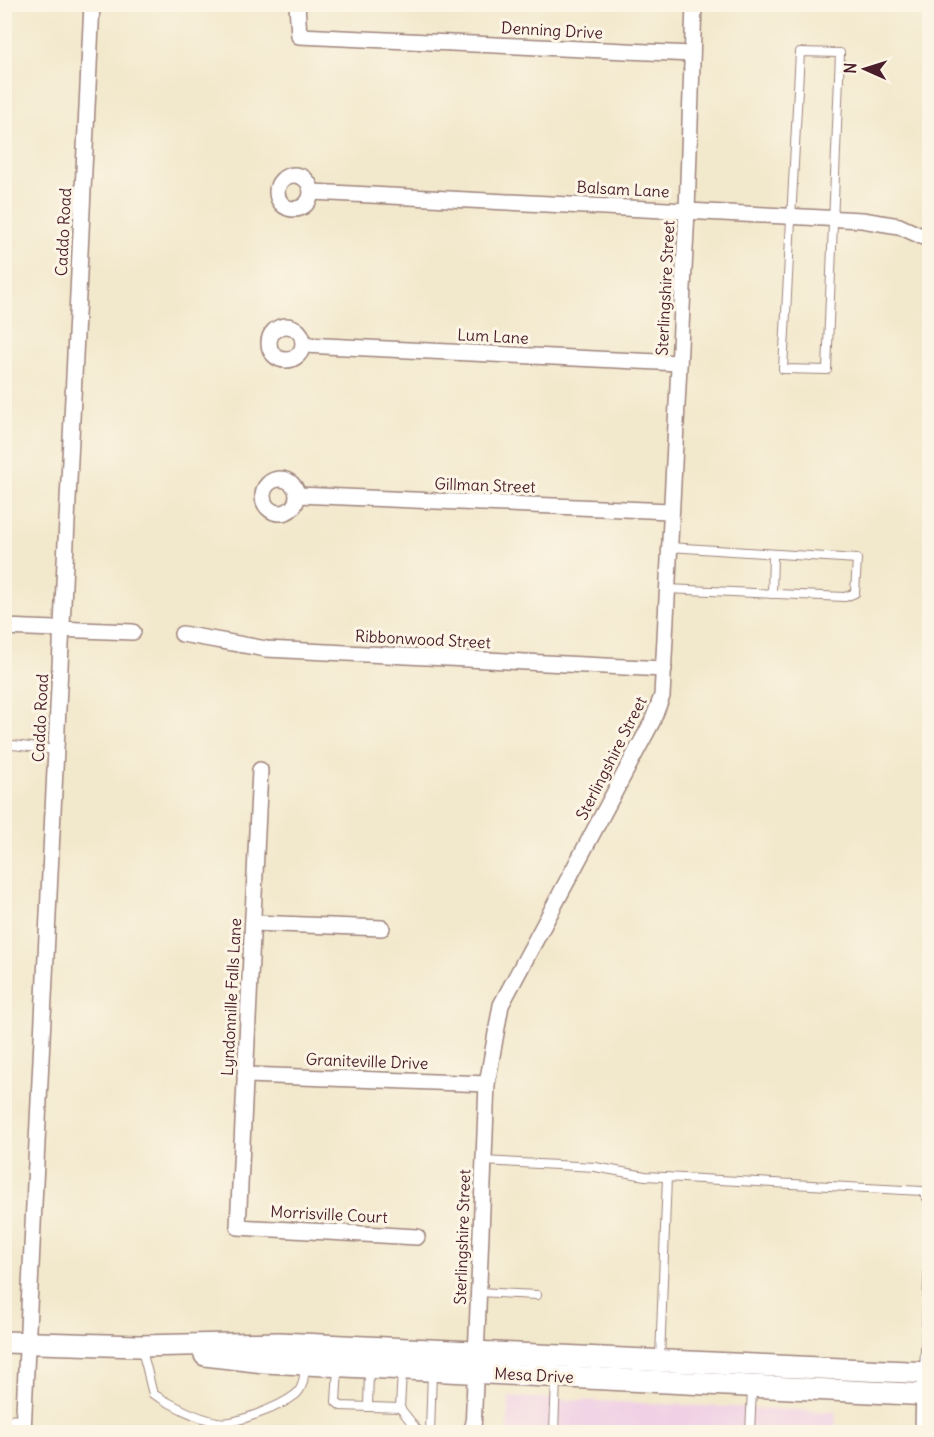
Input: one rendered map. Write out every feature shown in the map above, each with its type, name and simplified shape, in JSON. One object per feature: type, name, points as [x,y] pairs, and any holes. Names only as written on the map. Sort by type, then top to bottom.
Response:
[{"type":"main road","name":"Mesa Drive","points":[[4,1342],[139,1346],[279,1343],[660,1360],[753,1374],[927,1394]]},
{"type":"main road","name":"Mesa Drive","points":[[139,1346],[264,1362],[556,1376],[927,1373]]},
{"type":"street","name":"Caddo Road","points":[[23,1426],[92,4]]},
{"type":"street","name":"Denning Drive","points":[[297,4],[298,36],[692,54]]},
{"type":"street","name":"Sterlingshire Street","points":[[473,1432],[487,1084],[501,1005],[652,722],[662,696],[687,211],[694,4]]},
{"type":"street","name":"Balsam Lane","points":[[312,192],[833,218],[899,226],[930,240]]},
{"type":"street","name":"Lum Lane","points":[[304,345],[679,363]]},
{"type":"street","name":"Gillman Street","points":[[298,495],[670,512]]},
{"type":"street","points":[[4,627],[133,632]]},
{"type":"street","name":"Ribbonwood Street","points":[[182,634],[266,649],[664,669]]},
{"type":"street","name":"Lyndonnille Falls Lane","points":[[238,1227],[260,770]]},
{"type":"street","points":[[252,923],[382,928]]},
{"type":"street","name":"Graniteville Drive","points":[[245,1075],[487,1084]]},
{"type":"street","name":"Morrisville Court","points":[[238,1227],[417,1237]]},
{"type":"street","points":[[923,1432],[927,1373]]},
{"type":"lane","points":[[800,52],[840,53],[827,370],[783,369],[790,216],[800,52]]},
{"type":"lane","points":[[667,589],[844,597],[855,593],[857,559],[669,547]]},
{"type":"lane","points":[[772,594],[773,554]]},
{"type":"lane","points":[[4,744],[56,750]]},
{"type":"lane","points":[[483,1161],[595,1167],[645,1176],[922,1191],[930,1202]]},
{"type":"lane","points":[[660,1360],[667,1177]]},
{"type":"lane","points":[[927,1373],[930,1239]]},
{"type":"lane","points":[[478,1292],[537,1295]]},
{"type":"lane","points":[[139,1346],[148,1366],[148,1377],[153,1394],[181,1410],[218,1423],[236,1423],[296,1395],[303,1383],[305,1364]]},
{"type":"lane","points":[[338,1366],[336,1402],[341,1406],[400,1408]]},
{"type":"lane","points":[[368,1407],[369,1367]]},
{"type":"lane","points":[[402,1369],[400,1408],[419,1432]]},
{"type":"lane","points":[[430,1432],[432,1371]]},
{"type":"lane","points":[[750,1432],[753,1374]]},
{"type":"lane","points":[[554,1432],[556,1376]]},
{"type":"lane","points":[[4,1419],[23,1426]]},
{"type":"shaded area","points":[[509,1397],[836,1412],[835,1432],[507,1432]]}]
